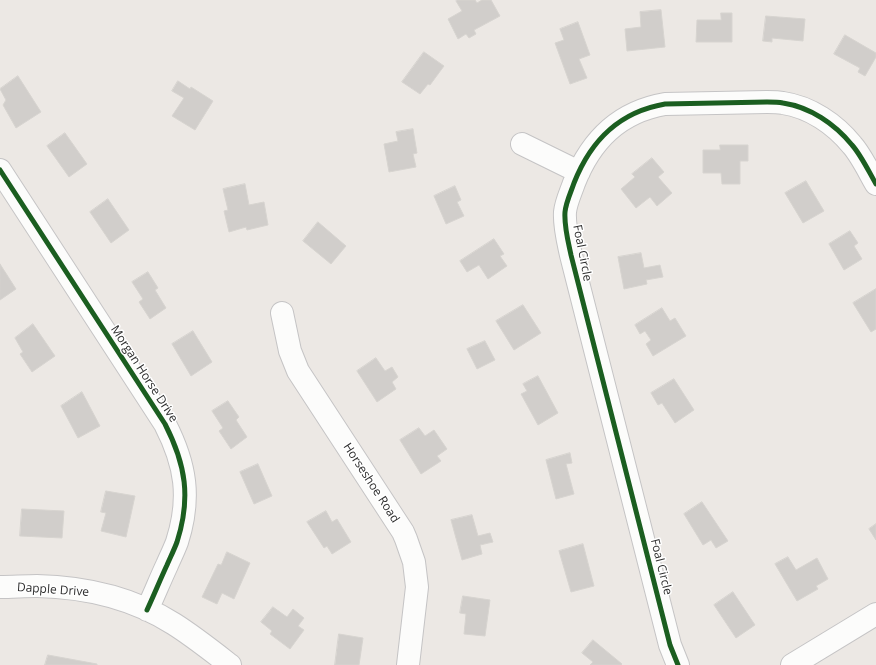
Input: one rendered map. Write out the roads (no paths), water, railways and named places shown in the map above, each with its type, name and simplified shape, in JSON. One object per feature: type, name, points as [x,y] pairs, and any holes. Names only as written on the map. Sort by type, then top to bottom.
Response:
[{"type":"street","name":"Foal Circle","points":[[678,665],[670,645],[568,242],[565,211],[579,172],[593,148],[607,131],[631,114],[651,106],[665,104],[767,102],[798,106],[819,116],[837,129],[853,146],[876,184]]},
{"type":"street","points":[[522,144],[579,172]]},
{"type":"street","name":"Morgan Horse Drive","points":[[0,170],[165,424],[174,441],[184,479],[185,498],[183,518],[177,543],[147,610]]},
{"type":"street","name":"Horseshoe Road","points":[[282,313],[290,351],[298,371],[406,539],[414,562],[417,587],[408,665]]},
{"type":"street","name":"Dapple Drive","points":[[0,587],[36,586],[74,589],[93,592],[123,600],[172,623],[230,665]]},
{"type":"street","points":[[792,665],[876,614]]}]
